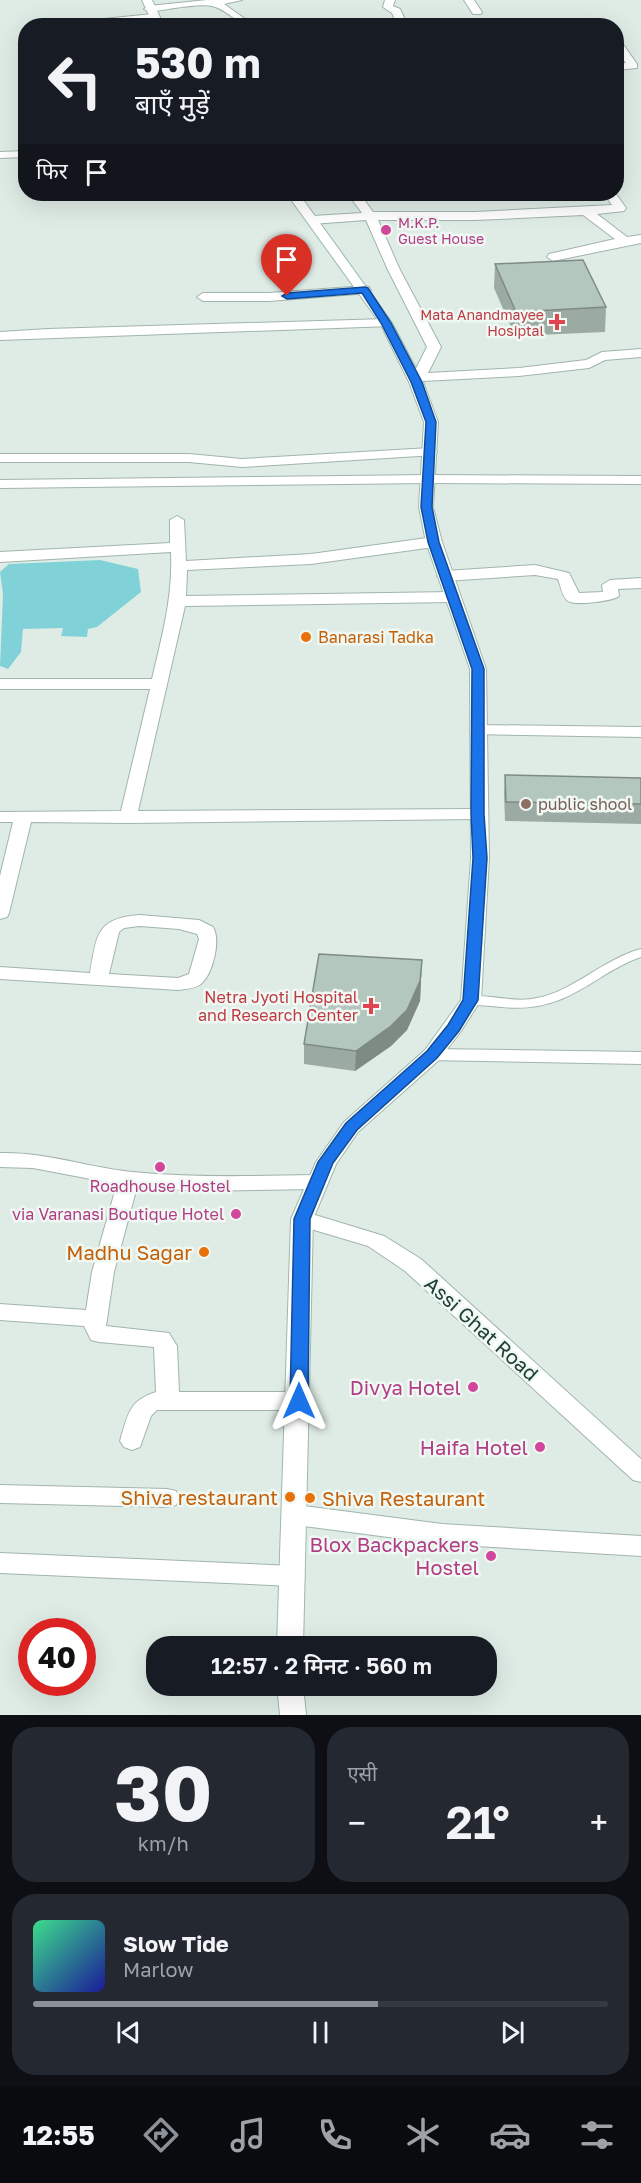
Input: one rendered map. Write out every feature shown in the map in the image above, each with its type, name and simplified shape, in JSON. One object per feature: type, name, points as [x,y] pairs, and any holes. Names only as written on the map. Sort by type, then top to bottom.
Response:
[{"type":"street","points":[[118,18],[209,1],[237,0]]},
{"type":"street","points":[[390,0],[388,7],[396,11],[399,18]]},
{"type":"street","points":[[470,0],[477,12]]},
{"type":"street","points":[[209,1],[229,10],[240,18]]},
{"type":"street","points":[[624,53],[633,66],[624,67]]},
{"type":"street","points":[[0,155],[18,154]]},
{"type":"street","points":[[290,1636],[296,1515],[302,1219],[326,1162],[351,1127],[432,1055],[471,1000],[480,858],[478,669],[434,542],[426,507],[431,422],[418,379],[386,323],[365,290],[298,201]]},
{"type":"street","points":[[359,201],[370,216],[434,347],[418,379]]},
{"type":"street","points":[[312,220],[370,216],[475,216],[620,208],[615,201]]},
{"type":"street","points":[[586,211],[624,241]]},
{"type":"street","points":[[553,257],[641,239]]},
{"type":"street","points":[[203,297],[269,297],[365,290]]},
{"type":"street","points":[[0,336],[95,330],[257,328],[386,323]]},
{"type":"street","points":[[418,379],[519,372],[589,364],[602,356],[641,353]]},
{"type":"street","points":[[0,458],[189,458],[242,463],[430,452]]},
{"type":"street","points":[[0,484],[429,479],[641,480]]},
{"type":"street","points":[[128,818],[178,601],[177,520]]},
{"type":"street","points":[[179,566],[311,559],[434,542]]},
{"type":"street","points":[[0,557],[178,547]]},
{"type":"street","points":[[445,576],[536,570],[564,576],[573,598],[611,596],[610,585],[641,583]]},
{"type":"street","points":[[178,601],[453,597]]},
{"type":"street","points":[[0,684],[159,684]]},
{"type":"street","points":[[478,730],[641,732]]},
{"type":"street","points":[[0,817],[23,819],[478,814]]},
{"type":"street","points":[[0,913],[23,819]]},
{"type":"street","points":[[0,973],[178,984],[191,982],[198,976],[208,939],[206,932],[199,926],[137,920],[122,922],[112,928],[98,979]]},
{"type":"street","points":[[432,1055],[641,1058]]},
{"type":"street","points":[[0,1160],[41,1162],[129,1179],[171,1182],[316,1182]]},
{"type":"street","points":[[129,1179],[103,1272],[95,1328],[99,1334],[161,1339],[166,1346],[168,1400]]},
{"type":"street","name":"Assi Ghat Road","points":[[302,1219],[376,1241],[412,1265],[641,1473]]},
{"type":"street","points":[[0,1312],[95,1319]]},
{"type":"street","points":[[132,1440],[140,1413],[147,1404],[168,1400],[299,1401]]},
{"type":"street","points":[[0,1494],[167,1498]]},
{"type":"street","points":[[296,1515],[442,1534],[641,1546]]},
{"type":"street","points":[[0,1563],[293,1576]]},
{"type":"street","points":[[291,1696],[293,1715]]},
{"type":"lane","points":[[471,1000],[529,1004],[543,1002],[604,968],[641,953]]},
{"type":"water","points":[[100,560],[138,569],[141,592],[97,627],[88,629],[87,637],[61,636],[63,628],[23,629],[21,652],[8,669],[0,666],[3,594],[0,572],[9,564]]},
{"type":"building","points":[[583,260],[606,307],[516,312],[495,264]]},
{"type":"building","points":[[505,775],[641,778],[641,804],[506,802]]},
{"type":"building","points":[[319,954],[422,960],[420,981],[407,1010],[391,1026],[356,1051],[304,1044]]},
{"type":"place","name":"M.K.P. Guest House","points":[[386,230]]},
{"type":"place","name":"Mata Anandmayee Hosiptal","points":[[557,322]]},
{"type":"place","name":"Banarasi Tadka","points":[[306,637]]},
{"type":"place","name":"public shool","points":[[526,804]]},
{"type":"place","name":"Netra Jyoti Hospital and Research Center","points":[[371,1006]]},
{"type":"place","name":"Roadhouse Hostel","points":[[160,1167]]},
{"type":"place","name":"via Varanasi Boutique Hotel","points":[[236,1214]]},
{"type":"place","name":"Madhu Sagar","points":[[204,1252]]},
{"type":"place","name":"Divya Hotel","points":[[473,1387]]},
{"type":"place","name":"Haifa Hotel","points":[[540,1447]]},
{"type":"place","name":"Shiva restaurant","points":[[290,1497]]},
{"type":"place","name":"Shiva Restaurant","points":[[310,1498]]},
{"type":"place","name":"Blox Backpackers Hostel","points":[[491,1556]]},
{"type":"route","points":[[287,296],[365,290],[386,323],[416,382],[431,422],[426,507],[434,542],[478,669],[480,858],[471,1000],[432,1055],[351,1127],[326,1162],[316,1182],[302,1219],[299,1401]]}]
